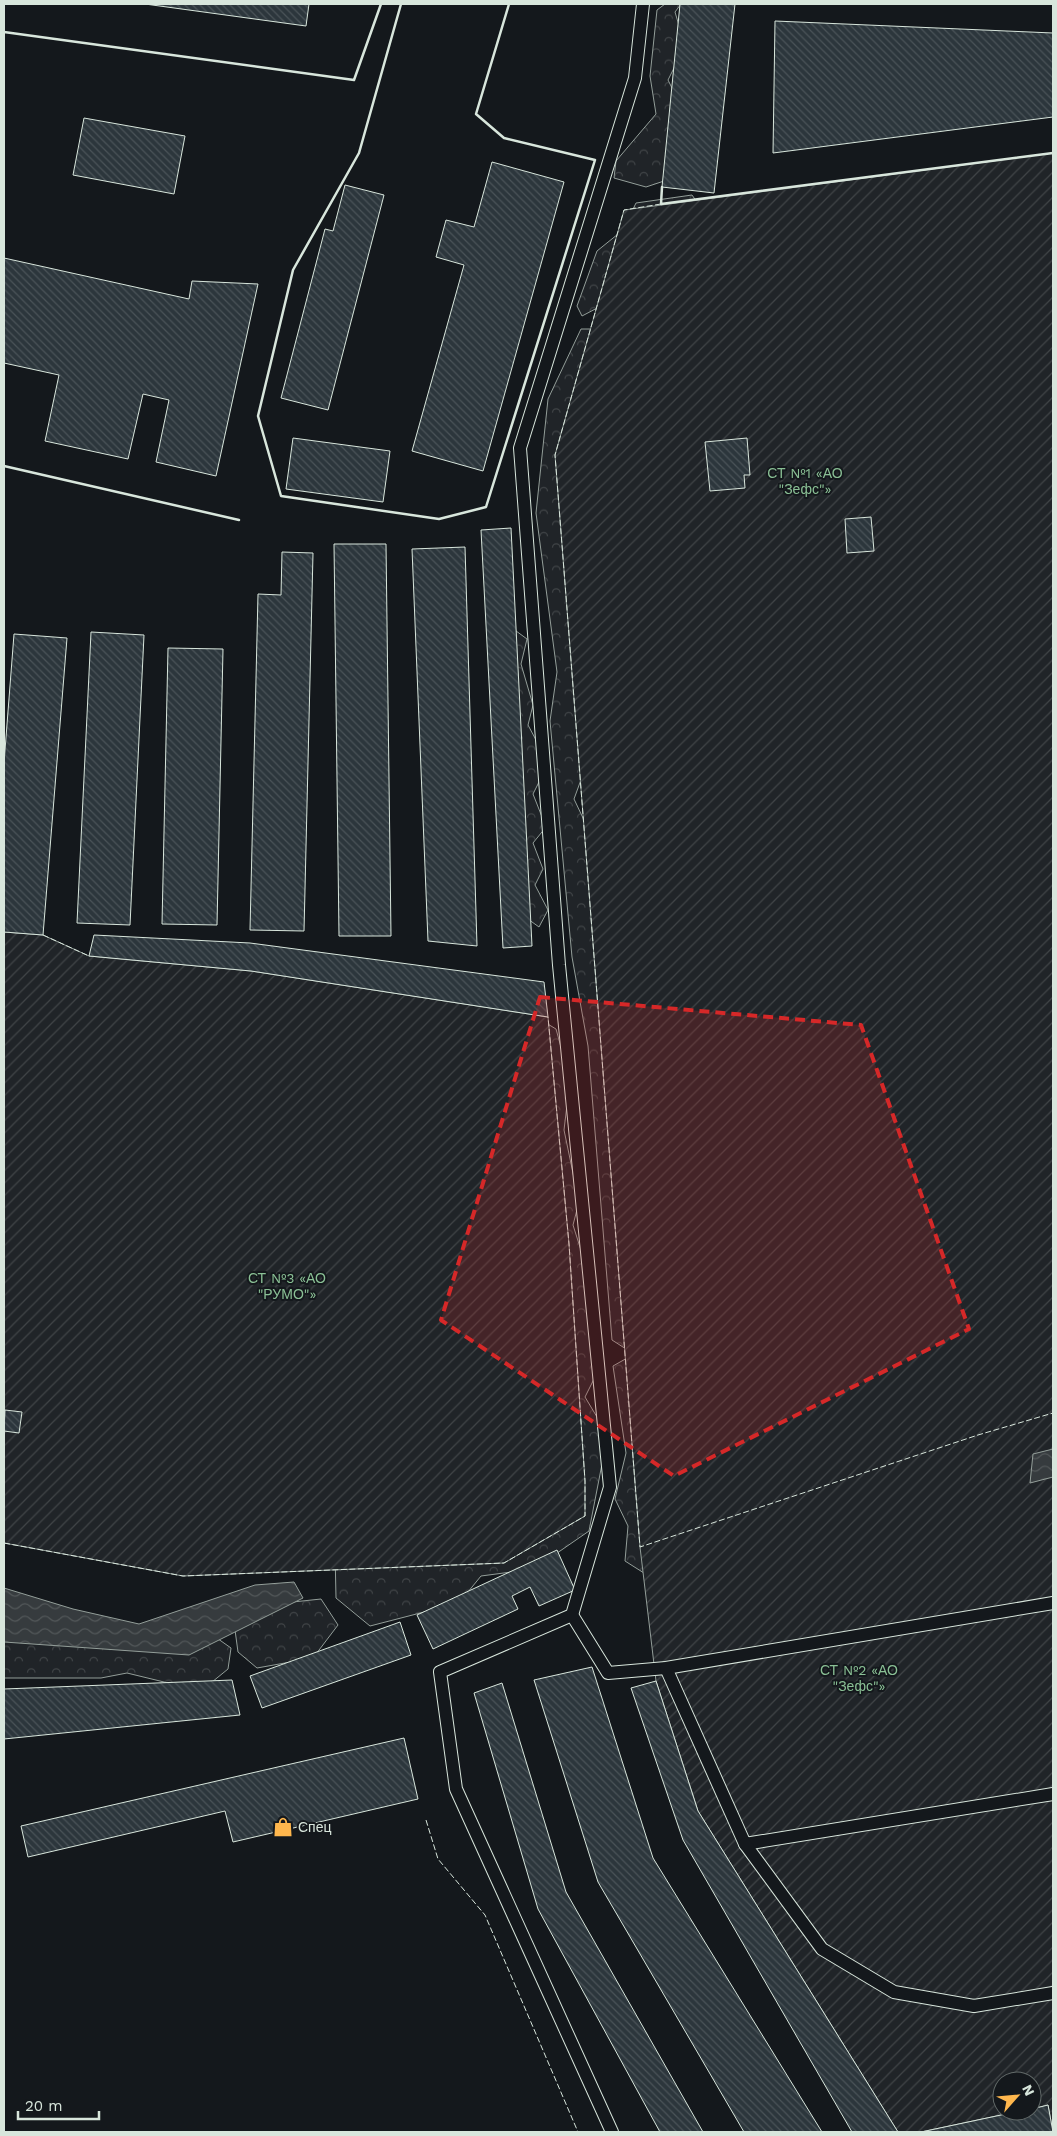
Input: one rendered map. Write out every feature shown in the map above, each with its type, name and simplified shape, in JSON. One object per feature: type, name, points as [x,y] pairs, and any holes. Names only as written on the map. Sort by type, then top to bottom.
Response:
[{"type":"lane","points":[[643,4],[635,78],[520,448],[559,965],[610,1487],[572,1615],[608,1673],[666,1668],[1053,1603]]},
{"type":"lane","points":[[572,1615],[440,1672],[456,1788],[612,2132]]},
{"type":"lane","points":[[666,1668],[746,1844],[822,1949],[894,1992],[974,2006],[1053,1993]]},
{"type":"lane","points":[[746,1844],[1053,1794]]},
{"type":"highlighted area","points":[[540,997],[861,1025],[969,1329],[674,1476],[441,1320]]},
{"type":"green space","points":[[665,4],[681,4],[675,12],[685,46],[668,80],[679,102],[676,177],[646,187],[614,178],[616,161],[656,114],[650,76],[657,10]]},
{"type":"green space","name":"СТ №1 «АО \"Зефс\"»","points":[[1053,153],[1053,2132],[1048,2105],[1042,2106],[1042,2071],[992,2071],[992,2117],[921,2132],[898,2132],[698,1811],[656,1681],[640,1547],[555,455],[624,210]]},
{"type":"green space","points":[[692,195],[706,215],[601,306],[582,316],[577,306],[597,251],[623,230],[636,203]]},
{"type":"green space","points":[[581,329],[600,329],[586,766],[574,799],[593,839],[626,1349],[612,1340],[588,1046],[572,957],[550,721],[557,672],[536,513],[548,399]]},
{"type":"green space","points":[[512,628],[527,639],[521,664],[533,705],[528,725],[536,740],[541,778],[533,794],[546,827],[533,843],[543,869],[535,885],[548,910],[539,927],[514,909]]},
{"type":"green space","name":"СТ №3 «АО \"РУМО\"»","points":[[4,932],[43,935],[89,956],[251,971],[548,1017],[569,1244],[585,1481],[585,1516],[504,1563],[183,1576],[4,1543]]},
{"type":"green space","points":[[536,1017],[556,1029],[570,1080],[564,1130],[579,1202],[573,1225],[586,1266],[594,1379],[585,1397],[597,1417],[602,1464],[589,1531],[534,1569],[481,1576],[459,1603],[370,1626],[336,1598],[335,1551]]},
{"type":"green space","points":[[666,1336],[655,1580],[625,1561],[628,1526],[615,1499],[626,1453],[613,1366]]},
{"type":"green space","points":[[321,1599],[338,1625],[313,1658],[257,1668],[238,1652],[235,1630],[274,1604]]},
{"type":"green space","points":[[4,1618],[204,1629],[231,1648],[228,1669],[201,1691],[127,1673],[101,1678],[4,1678]]},
{"type":"water","points":[[1053,1449],[1053,1477],[1030,1483],[1033,1454]]},
{"type":"water","points":[[294,1582],[303,1598],[189,1655],[4,1642],[4,1588],[73,1609],[139,1624],[255,1585]]},
{"type":"building","points":[[145,4],[309,4],[306,26]]},
{"type":"building","points":[[680,4],[735,4],[714,193],[662,187]]},
{"type":"building","points":[[775,21],[1053,33],[1053,117],[773,153]]},
{"type":"building","points":[[84,118],[185,136],[174,194],[73,175]]},
{"type":"building","points":[[492,162],[564,182],[483,471],[412,451],[464,265],[436,257],[446,220],[474,227]]},
{"type":"building","points":[[345,185],[384,195],[328,410],[281,398],[325,229],[333,231]]},
{"type":"building","points":[[4,258],[189,299],[192,281],[258,284],[216,476],[156,462],[169,400],[143,394],[128,459],[45,441],[59,375],[4,363]]},
{"type":"building","points":[[293,438],[390,451],[383,502],[286,489]]},
{"type":"building","points":[[747,438],[750,475],[744,475],[745,488],[710,491],[705,442]]},
{"type":"building","points":[[871,517],[874,551],[847,553],[845,519]]},
{"type":"building","points":[[511,528],[532,946],[503,948],[481,530]]},
{"type":"building","points":[[334,544],[386,544],[391,936],[339,936]]},
{"type":"building","points":[[465,547],[477,946],[428,941],[412,549]]},
{"type":"building","points":[[282,552],[313,553],[304,931],[250,930],[258,594],[281,595]]},
{"type":"building","points":[[91,632],[144,635],[130,925],[77,923]]},
{"type":"building","points":[[14,634],[67,638],[43,935],[4,932],[4,763]]},
{"type":"building","points":[[168,648],[223,649],[217,925],[162,924]]},
{"type":"building","points":[[94,935],[250,943],[544,982],[548,1017],[251,971],[89,956]]},
{"type":"building","points":[[5,1410],[22,1412],[19,1433],[4,1431]]},
{"type":"building","points":[[557,1550],[575,1590],[539,1606],[530,1587],[512,1596],[518,1609],[433,1649],[417,1615]]},
{"type":"building","points":[[400,1622],[411,1655],[262,1708],[250,1676]]},
{"type":"building","points":[[592,1667],[653,1858],[822,2132],[744,2132],[598,1882],[534,1680]]},
{"type":"building","points":[[232,1680],[240,1715],[4,1739],[4,1689]]},
{"type":"building","points":[[656,1681],[698,1811],[898,2132],[852,2132],[683,1840],[631,1688]]},
{"type":"building","points":[[502,1683],[566,1892],[703,2132],[660,2132],[538,1909],[474,1693]]},
{"type":"building","points":[[404,1738],[418,1799],[233,1842],[225,1811],[28,1857],[21,1826]]},
{"type":"building","points":[[1048,2105],[1053,2132],[921,2132],[992,2117],[992,2121],[1042,2121],[1042,2106]]},
{"type":"fence","points":[[661,204],[624,210],[555,455],[640,1547],[978,1435],[1053,1413]]},
{"type":"fence","points":[[43,935],[89,956]]},
{"type":"fence","points":[[4,1543],[183,1576],[504,1563],[585,1516],[585,1481],[569,1244],[548,1017]]},
{"type":"fence","points":[[426,1820],[438,1859],[485,1915],[578,2132]]},
{"type":"wall","points":[[4,32],[354,80],[381,4]]},
{"type":"wall","points":[[401,4],[359,153],[293,270],[258,416],[281,496],[439,519],[486,507],[595,160],[504,138],[476,114],[509,4]]},
{"type":"wall","points":[[662,187],[661,204],[1053,153]]},
{"type":"wall","points":[[4,466],[239,520]]},
{"type":"place","name":"Спец","points":[[283,1827]]},
{"type":"park label","name":"СТ №2 «АО \"Зефс\"»","points":[[859,1678]]}]
